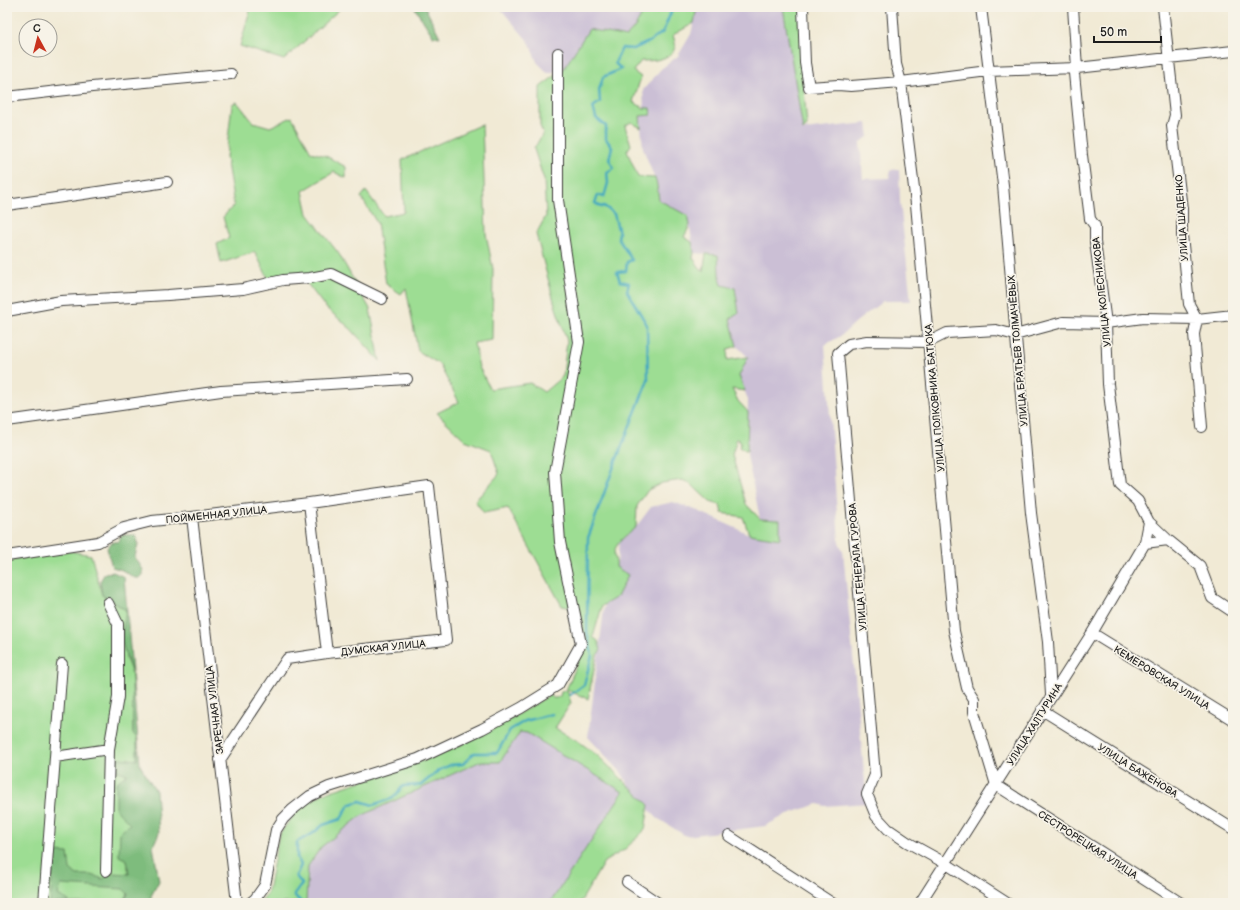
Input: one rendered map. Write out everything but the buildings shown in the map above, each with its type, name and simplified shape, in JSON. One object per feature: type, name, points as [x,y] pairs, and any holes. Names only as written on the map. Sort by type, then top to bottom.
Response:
[{"type":"street","points":[[803,7],[805,64],[809,88],[901,82],[988,71],[1077,68],[1233,52]]},
{"type":"street","name":"УЛИЦА ПОЛКОВНИКА БАТЮКА","points":[[892,7],[896,64],[901,82],[916,204],[954,631],[967,688],[974,699],[974,712],[996,784]]},
{"type":"street","name":"УЛИЦА БРАТЬЕВ ТОЛМАЧЁВЫХ","points":[[981,7],[1003,184],[1031,513],[1048,642],[1051,696]]},
{"type":"street","name":"УЛИЦА КОЛЕСНИКОВА","points":[[1073,7],[1077,68],[1074,73],[1082,155],[1090,219],[1095,226],[1095,242],[1106,323],[1108,384],[1120,485],[1138,501],[1149,522],[1168,540],[1200,566],[1212,598],[1233,612]]},
{"type":"street","name":"УЛИЦА ШАДЕНКО","points":[[1163,7],[1175,115],[1172,126],[1182,209],[1182,235],[1189,304],[1197,318]]},
{"type":"street","points":[[250,903],[255,899],[265,885],[276,830],[282,819],[310,796],[329,787],[418,759],[482,729],[520,708],[558,685],[580,644],[560,542],[555,472],[578,342],[558,200],[558,53]]},
{"type":"street","points":[[7,97],[92,87],[231,74]]},
{"type":"street","points":[[7,205],[167,182]]},
{"type":"street","points":[[7,311],[61,301],[243,289],[283,280],[310,278],[331,274],[382,299]]},
{"type":"street","points":[[929,342],[947,333],[996,330],[1015,335],[1063,322],[1106,323],[1143,318],[1197,318],[1233,315]]},
{"type":"street","points":[[1197,318],[1194,334],[1202,427]]},
{"type":"street","name":"УЛИЦА ГЕНЕРАЛА ГУРОВА","points":[[929,342],[867,341],[849,344],[838,353],[875,775],[867,794],[876,816],[888,829],[907,842],[945,863]]},
{"type":"street","points":[[7,421],[221,391],[407,379]]},
{"type":"street","name":"ПОЙМЕННАЯ УЛИЦА","points":[[7,556],[98,542],[124,528],[152,521],[309,503],[429,486]]},
{"type":"street","name":"ДУМСКАЯ УЛИЦА","points":[[220,760],[287,659],[327,653],[446,640],[429,486]]},
{"type":"street","points":[[309,503],[327,653]]},
{"type":"street","name":"ЗАРЕЧНАЯ УЛИЦА","points":[[192,517],[237,903]]},
{"type":"street","points":[[1149,522],[1145,543],[1168,540]]},
{"type":"street","name":"УЛИЦА ХАЛТУРИНА","points":[[920,903],[1092,633],[1145,543]]},
{"type":"street","points":[[106,871],[110,749],[118,698],[118,624],[108,603]]},
{"type":"street","name":"КЕМЕРОВСКАЯ УЛИЦА","points":[[1092,633],[1233,720]]},
{"type":"street","points":[[44,903],[62,664]]},
{"type":"street","name":"УЛИЦА БАЖЕНОВА","points":[[1042,710],[1233,830]]},
{"type":"street","points":[[55,758],[110,749]]},
{"type":"street","name":"СЕСТРОРЕЦКАЯ УЛИЦА","points":[[996,784],[1181,903]]},
{"type":"street","points":[[729,836],[832,903]]},
{"type":"street","points":[[945,863],[1008,903]]},
{"type":"street","points":[[627,882],[658,903]]},
{"type":"shaded area","points":[[499,7],[646,7],[635,27],[626,37],[589,29],[563,70],[548,73],[537,62],[529,42]]},
{"type":"shaded area","points":[[697,7],[783,7],[803,130],[867,123],[869,136],[860,143],[863,179],[889,178],[891,170],[899,169],[900,202],[911,301],[883,301],[842,335],[825,345],[839,542],[843,551],[867,803],[825,806],[818,804],[788,814],[765,826],[686,836],[657,818],[634,793],[621,772],[588,737],[604,609],[617,564],[619,542],[636,527],[651,507],[673,502],[698,511],[749,534],[780,539],[780,520],[760,519],[747,455],[748,400],[739,376],[748,357],[737,346],[719,274],[718,255],[694,253],[688,216],[659,200],[657,185],[643,148],[640,116],[650,115],[644,108],[643,90],[661,69],[678,56],[691,34]]},
{"type":"shaded area","points":[[520,732],[527,733],[623,792],[550,903],[306,903],[308,866],[321,847],[361,816],[479,762],[500,762]]},
{"type":"green space","points":[[251,7],[342,7],[284,60],[240,46]]},
{"type":"green space","points":[[414,7],[425,7],[440,37],[433,36]]},
{"type":"green space","points":[[641,7],[697,7],[694,23],[673,35],[675,48],[673,52],[661,59],[641,61],[633,71],[641,77],[633,102],[644,108],[650,108],[651,115],[640,116],[641,128],[631,122],[625,126],[631,145],[627,151],[638,177],[655,178],[659,200],[688,216],[690,225],[684,237],[692,242],[694,253],[693,258],[703,272],[706,254],[718,255],[719,274],[722,285],[735,288],[739,313],[730,319],[737,346],[728,349],[727,360],[748,357],[739,376],[745,391],[732,389],[738,401],[748,412],[747,452],[739,447],[741,442],[737,438],[732,455],[746,504],[760,519],[780,520],[780,539],[749,534],[743,517],[722,513],[720,505],[710,502],[692,485],[682,480],[662,483],[648,490],[637,506],[636,527],[622,539],[616,547],[614,555],[616,567],[628,575],[617,597],[602,606],[593,637],[598,641],[601,650],[597,655],[588,699],[567,690],[571,703],[555,728],[578,741],[597,755],[649,805],[645,830],[624,850],[604,862],[580,903],[550,903],[623,792],[527,733],[520,732],[500,762],[479,762],[361,816],[321,847],[308,866],[306,903],[257,903],[264,898],[268,891],[279,835],[296,812],[322,794],[428,759],[491,730],[550,695],[553,698],[560,696],[561,692],[566,690],[582,653],[584,637],[579,609],[562,606],[508,508],[484,513],[475,501],[499,474],[491,450],[465,440],[437,413],[459,402],[439,364],[418,351],[406,288],[401,294],[386,284],[377,223],[361,197],[366,191],[384,216],[404,212],[402,160],[482,124],[486,234],[493,269],[492,340],[474,343],[479,367],[490,389],[530,383],[544,392],[563,376],[567,341],[555,305],[536,234],[546,216],[544,180],[534,149],[543,133],[540,126],[540,87],[563,70],[589,29],[626,37],[635,27],[645,9]]},
{"type":"green space","points":[[783,7],[802,7],[808,78],[804,89],[807,126],[803,130]]},
{"type":"green space","points":[[237,102],[253,122],[270,127],[292,117],[311,152],[326,156],[346,167],[346,178],[334,172],[303,191],[308,214],[339,254],[370,309],[380,361],[351,329],[325,307],[303,278],[268,278],[255,252],[221,263],[217,244],[229,238],[223,217],[234,205],[226,157],[232,104]]},
{"type":"green space","points":[[122,535],[136,535],[138,544],[135,557],[143,570],[143,575],[139,578],[135,578],[122,570],[112,567],[107,548],[113,542],[118,542]]},
{"type":"green space","points":[[69,551],[91,555],[102,595],[126,610],[126,659],[132,674],[133,734],[137,737],[137,761],[113,769],[127,773],[131,824],[127,860],[129,874],[128,894],[123,903],[7,903],[7,560]]},
{"type":"green space","points":[[113,572],[124,577],[140,765],[156,791],[159,833],[153,846],[159,881],[150,898],[157,903],[123,903],[128,894],[123,889],[61,885],[58,895],[69,901],[68,903],[50,903],[53,852],[68,853],[70,869],[77,875],[92,875],[103,879],[111,873],[129,874],[127,860],[119,856],[120,832],[130,824],[116,810],[116,783],[127,774],[113,769],[113,757],[137,760],[137,737],[133,734],[132,674],[121,640],[126,610],[102,595],[100,581],[105,573]]},
{"type":"waterway","points":[[570,695],[584,685],[592,655],[587,632],[588,538],[614,466],[648,380],[647,325],[627,291],[629,283],[620,281],[617,272],[626,271],[627,262],[632,260],[618,238],[619,233],[614,214],[604,206],[601,207],[595,203],[598,195],[604,197],[608,183],[607,172],[614,168],[609,159],[612,147],[606,139],[606,126],[596,118],[593,107],[600,102],[599,90],[603,77],[621,69],[615,63],[622,48],[633,49],[649,42],[663,32],[673,7]]},
{"type":"waterway","points":[[300,903],[301,902],[294,895],[302,884],[296,876],[301,865],[297,857],[297,842],[312,834],[323,825],[341,819],[349,805],[360,801],[373,805],[393,798],[403,786],[421,785],[438,771],[450,765],[463,764],[474,753],[497,753],[510,730],[525,721],[552,714]]}]
